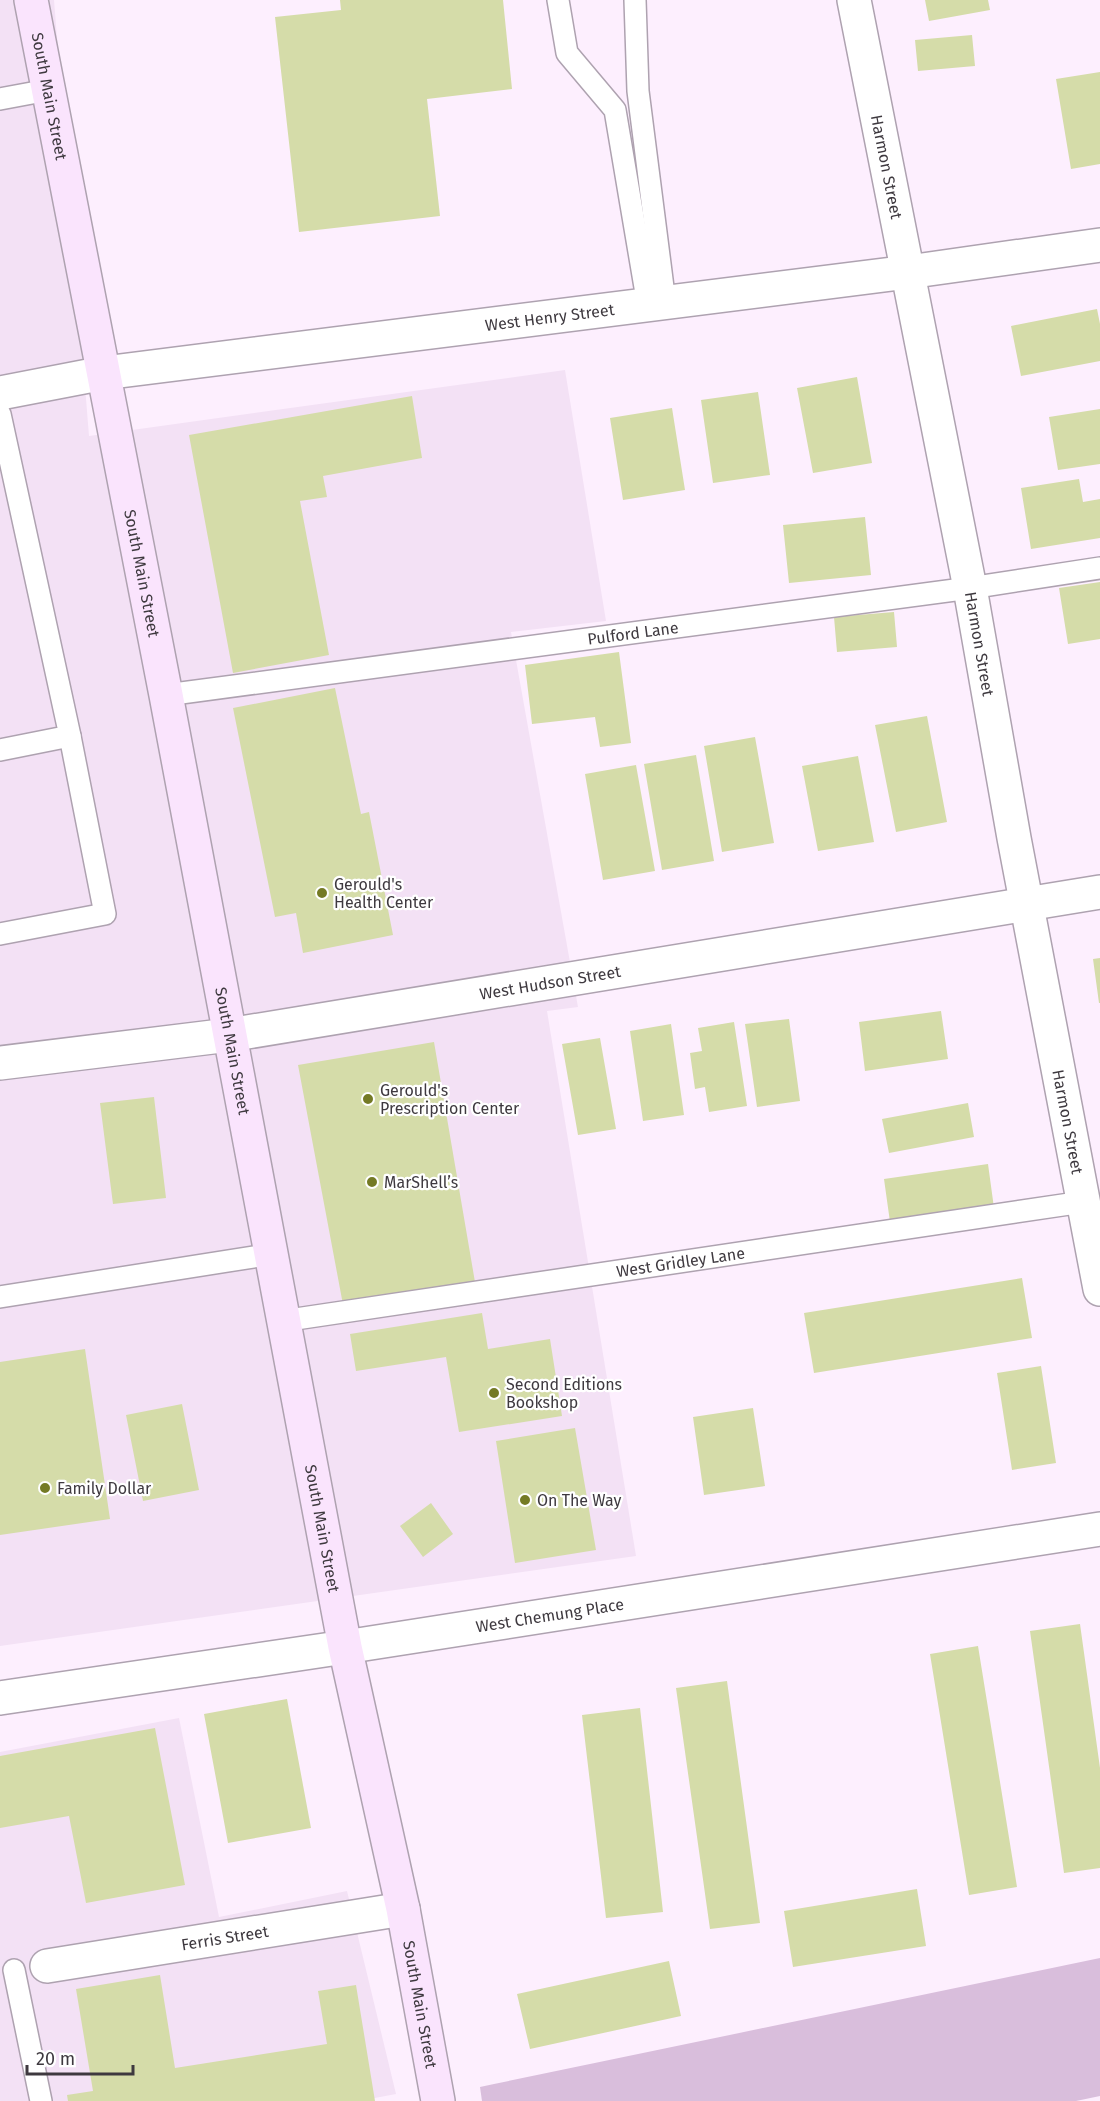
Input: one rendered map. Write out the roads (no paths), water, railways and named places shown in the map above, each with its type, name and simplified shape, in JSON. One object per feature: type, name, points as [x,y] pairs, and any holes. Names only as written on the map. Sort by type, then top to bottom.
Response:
[{"type":"main road","name":"South Main Street","points":[[31,0],[166,695],[345,1647],[403,1909],[438,2101]]},
{"type":"street","name":"Harmon Street","points":[[854,0],[970,588],[1026,903],[1100,1289]]},
{"type":"street","name":"West Henry Street","points":[[0,393],[104,373],[908,272],[1100,245]]},
{"type":"street","name":"West Hudson Street","points":[[0,1063],[229,1035],[1100,892]]},
{"type":"street","name":"West Chemung Place","points":[[0,1698],[345,1647],[1100,1529]]},
{"type":"street","name":"Ferris Street","points":[[47,1966],[403,1909]]},
{"type":"lane","points":[[558,0],[567,53],[615,111],[657,304]]},
{"type":"lane","points":[[636,0],[638,91],[657,304]]},
{"type":"lane","points":[[0,99],[48,90]]},
{"type":"lane","points":[[0,414],[70,736],[105,914],[0,934]]},
{"type":"lane","name":"Pulford Lane","points":[[166,695],[970,588],[1100,568]]},
{"type":"lane","points":[[0,750],[70,736]]},
{"type":"lane","name":"West Gridley Lane","points":[[282,1310],[289,1320],[1083,1202]]},
{"type":"lane","points":[[0,1297],[272,1254]]},
{"type":"lane","points":[[41,2101],[7,1971],[47,1966]]},
{"type":"place","name":"Gerould's Health Center","points":[[322,893]]},
{"type":"place","name":"Gerould's Prescription Center","points":[[368,1099]]},
{"type":"place","name":"MarShell’s","points":[[372,1182]]},
{"type":"place","name":"Second Editions Bookshop","points":[[494,1393]]},
{"type":"place","name":"Family Dollar","points":[[45,1488]]},
{"type":"place","name":"On The Way","points":[[525,1500]]}]
